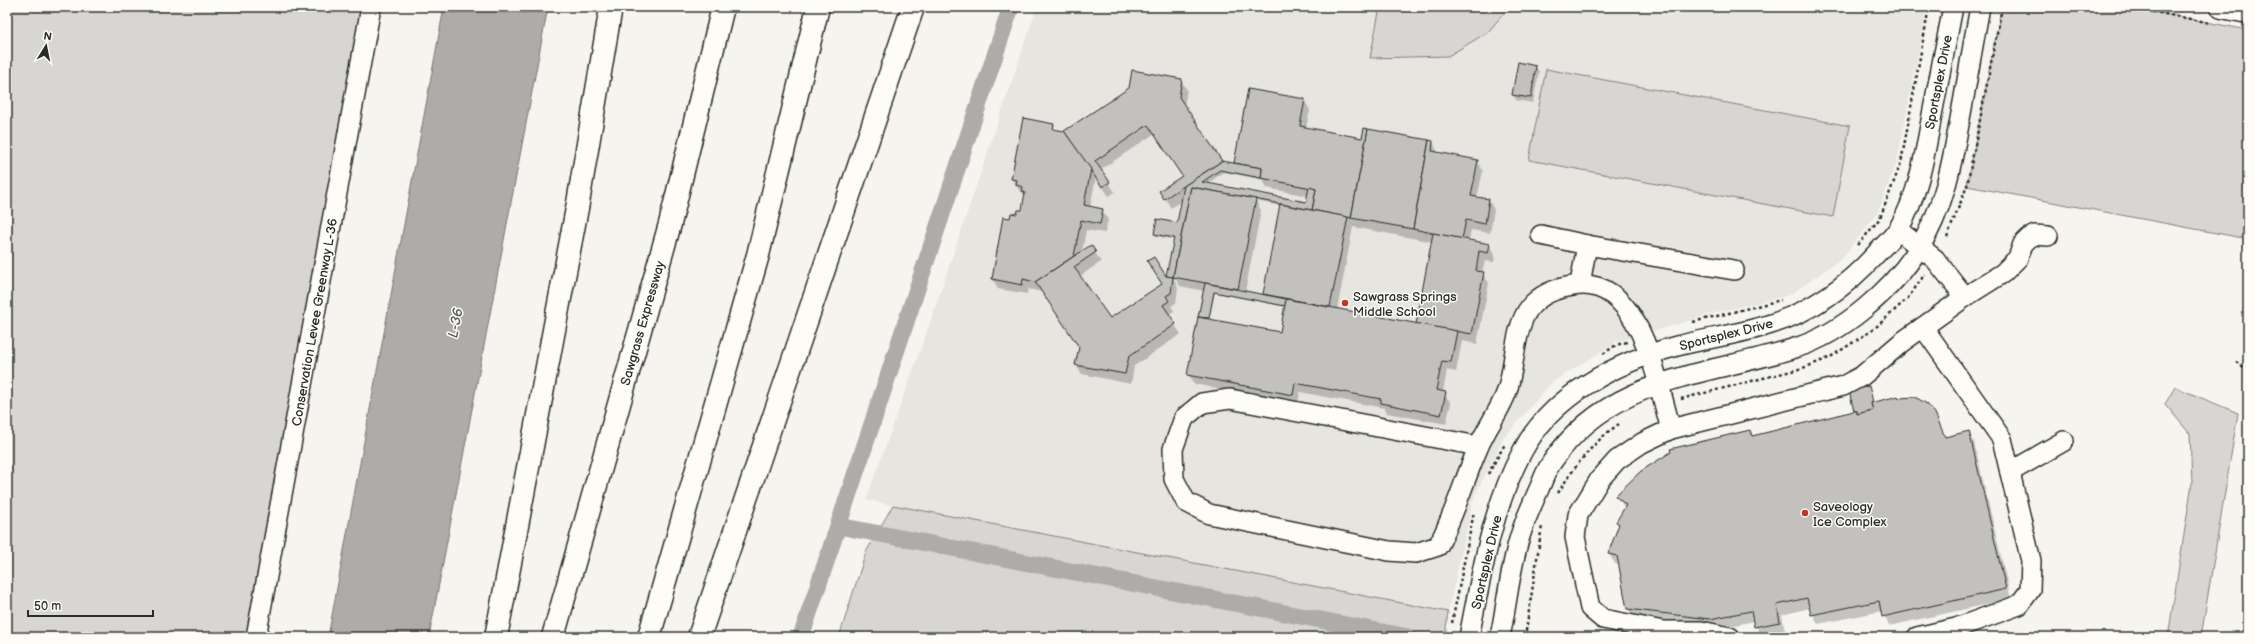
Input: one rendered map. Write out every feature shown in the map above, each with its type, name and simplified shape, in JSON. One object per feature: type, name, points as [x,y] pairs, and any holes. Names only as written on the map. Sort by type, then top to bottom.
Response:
[{"type":"main road","points":[[496,637],[578,203],[611,7]]},
{"type":"main road","name":"Sawgrass Expressway","points":[[553,637],[670,224],[723,7]]},
{"type":"main road","points":[[649,637],[758,256],[818,7]]},
{"type":"main road","points":[[699,637],[913,7]]},
{"type":"main road","points":[[2220,16],[2248,12]]},
{"type":"street","name":"Conservation Levee Greenway L-36","points":[[256,637],[371,7]]},
{"type":"street","name":"Sportsplex Drive","points":[[1470,637],[1486,546],[1496,512],[1523,451],[1546,420],[1571,395],[1608,372],[1649,354],[1773,324],[1830,297],[1867,265],[1898,230],[1908,208],[1919,176],[1953,7]]},
{"type":"street","name":"Sportsplex Drive","points":[[1500,637],[1516,552],[1525,521],[1550,464],[1567,441],[1593,417],[1622,398],[1678,376],[1797,348],[1837,328],[1872,302],[1906,266],[1920,246],[1937,212],[1954,154],[1980,7]]},
{"type":"street","points":[[1898,230],[1935,259],[1965,297]]},
{"type":"street","points":[[1541,235],[1587,245],[1734,270]]},
{"type":"street","points":[[1730,637],[1701,631],[1663,631],[1603,619],[1590,608],[1575,537],[1578,515],[1600,479],[1617,460],[1642,443],[1671,429],[1843,386],[1862,376],[1923,327],[1965,297],[2003,273],[2018,258],[2023,244],[2029,238],[2036,235],[2048,236]]},
{"type":"street","points":[[1580,284],[1587,245]]},
{"type":"street","points":[[1478,446],[1230,399],[1202,403],[1184,418],[1173,449],[1174,479],[1186,502],[1210,514],[1389,551],[1416,553],[1438,546],[1449,525],[1478,446],[1504,401],[1521,325],[1530,308],[1541,297],[1560,288],[1580,284],[1595,286],[1613,295],[1628,309],[1637,322],[1649,354],[1671,429]]},
{"type":"street","points":[[1917,637],[1957,633],[2019,606],[2030,590],[2031,561],[2002,439],[1923,327]]},
{"type":"street","points":[[2010,472],[2064,441]]},
{"type":"street","points":[[1523,451],[1550,464]]},
{"type":"path","points":[[2128,7],[2220,16]]},
{"type":"path","points":[[2236,362],[2248,370]]},
{"type":"path","points":[[1525,521],[1544,527],[1525,637]]},
{"type":"shaded area","points":[[7,7],[371,7],[256,637],[7,637]]},
{"type":"shaded area","name":"Sawgrass Springs Middle School","points":[[1037,7],[1927,8],[1897,162],[1877,214],[1842,258],[1790,295],[1718,312],[1617,342],[1552,382],[1503,439],[1474,497],[1448,612],[866,500],[925,337]]},
{"type":"shaded area","points":[[1380,7],[1509,7],[1488,32],[1448,56],[1370,58]]},
{"type":"shaded area","points":[[2004,7],[2129,7],[2248,30],[2248,239],[1967,186],[2000,15]]},
{"type":"shaded area","points":[[1546,69],[1850,126],[1833,217],[1529,160]]},
{"type":"shaded area","points":[[2175,387],[2238,413],[2201,637],[2168,637],[2192,483],[2190,434],[2165,404]]},
{"type":"shaded area","points":[[893,505],[1448,612],[1445,637],[839,637],[866,552]]},
{"type":"water","name":"L-36","points":[[444,7],[548,7],[429,637],[328,637]]},
{"type":"building","points":[[1518,62],[1536,66],[1531,98],[1512,95]]},
{"type":"building","points":[[1132,70],[1182,79],[1179,97],[1222,161],[1164,199],[1159,191],[1182,176],[1148,125],[1095,161],[1110,182],[1102,187],[1064,131],[1129,88]]},
{"type":"building","points":[[1248,89],[1305,99],[1300,126],[1362,138],[1364,128],[1368,129],[1351,218],[1312,210],[1316,189],[1261,178],[1262,168],[1234,163]]},
{"type":"building","points":[[1023,118],[1054,124],[1053,129],[1064,131],[1091,169],[1084,205],[1103,209],[1100,224],[1081,220],[1074,256],[1035,282],[1023,279],[1022,285],[992,279],[1003,217],[1010,218],[1011,213],[1017,214],[1018,210],[1022,210],[1025,192],[1022,191],[1023,187],[1016,185],[1017,180],[1011,179]]},
{"type":"building","points":[[1368,129],[1429,140],[1413,229],[1351,218]]},
{"type":"building","points":[[1429,140],[1433,141],[1432,151],[1478,160],[1471,196],[1489,199],[1485,224],[1466,220],[1462,239],[1413,229]]},
{"type":"building","points":[[1222,161],[1262,168],[1261,178],[1220,170],[1202,182],[1306,202],[1309,187],[1316,189],[1312,210],[1191,187],[1173,277],[1166,276],[1174,238],[1154,234],[1157,219],[1177,223],[1184,186]]},
{"type":"building","points":[[1191,187],[1256,199],[1238,289],[1173,277]]},
{"type":"building","points":[[1280,204],[1348,217],[1330,307],[1263,294]]},
{"type":"building","points":[[1433,233],[1490,244],[1488,253],[1479,251],[1476,271],[1484,272],[1472,334],[1416,324]]},
{"type":"building","points":[[1091,245],[1096,252],[1074,267],[1110,318],[1162,284],[1147,261],[1154,257],[1166,276],[1173,277],[1171,293],[1166,296],[1169,301],[1163,305],[1176,324],[1129,356],[1125,374],[1075,365],[1079,347],[1035,282]]},
{"type":"building","points":[[1205,283],[1286,299],[1285,306],[1214,292],[1209,318],[1198,317]]},
{"type":"building","points":[[1286,299],[1457,331],[1451,362],[1442,361],[1436,390],[1446,392],[1441,415],[1381,403],[1381,399],[1295,383],[1293,395],[1187,375],[1198,317],[1280,332]]},
{"type":"building","points":[[1869,386],[1873,402],[1871,403],[1873,410],[1857,414],[1857,411],[1854,411],[1849,391]]},
{"type":"building","name":"Saveology Ice Complex","points":[[1898,396],[1899,398],[1915,397],[1927,404],[1935,413],[1945,437],[1969,431],[2006,589],[1882,617],[1879,601],[1811,615],[1807,598],[1777,605],[1780,622],[1754,627],[1751,611],[1710,619],[1627,609],[1617,556],[1608,554],[1619,524],[1616,522],[1626,505],[1615,496],[1641,471],[1671,452],[1670,449],[1750,430],[1752,436],[1854,411],[1857,411],[1857,414],[1873,410],[1871,403]]},
{"type":"waterway","points":[[801,637],[1011,7]]},
{"type":"waterway","points":[[839,526],[1408,637]]},
{"type":"place","name":"Sawgrass Springs Middle School","points":[[1345,303]]},
{"type":"place","name":"Saveology Ice Complex","points":[[1805,513]]}]
